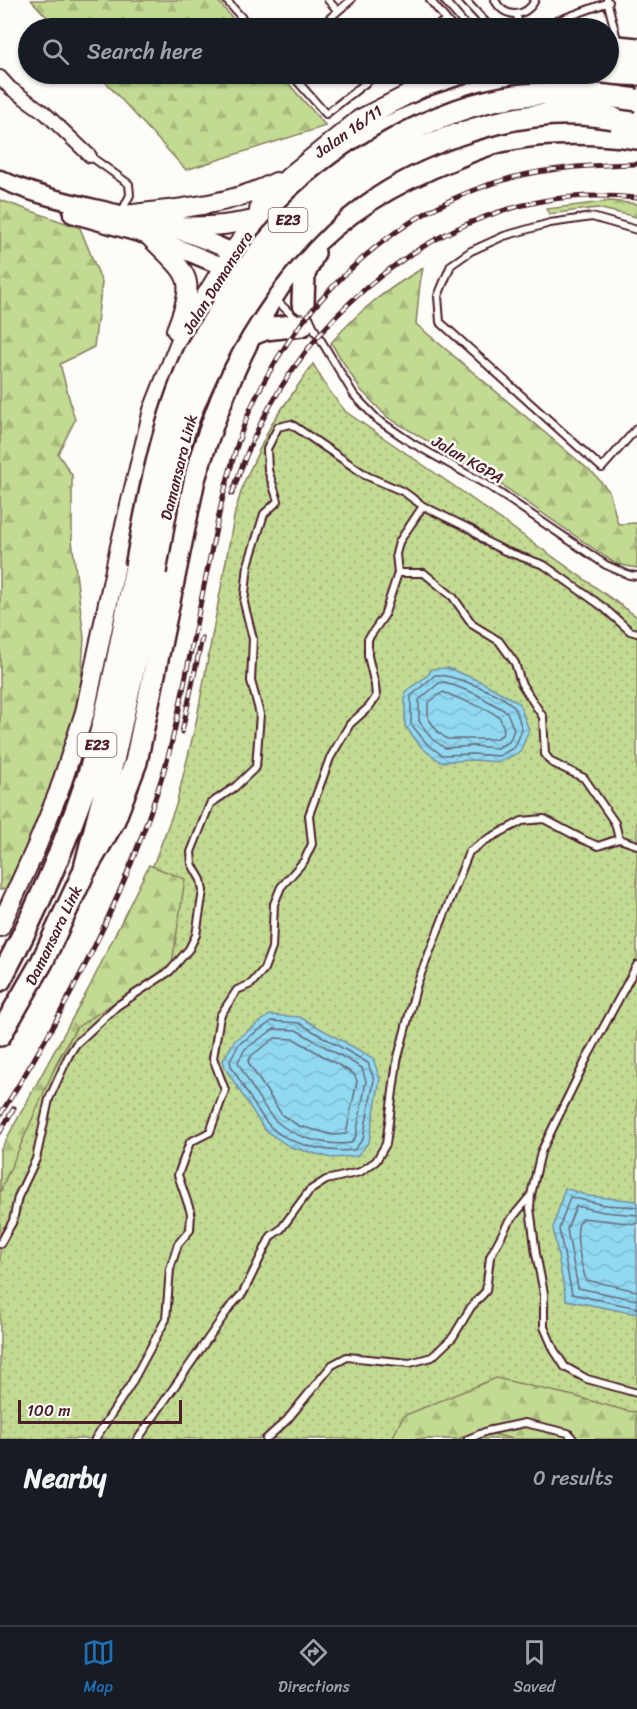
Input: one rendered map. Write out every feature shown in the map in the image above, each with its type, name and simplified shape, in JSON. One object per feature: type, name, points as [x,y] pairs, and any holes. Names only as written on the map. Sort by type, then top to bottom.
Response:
[{"type":"highway","name":"Damansara Link","points":[[0,1035],[42,962],[84,872],[114,756],[145,569],[150,485],[172,411],[195,352],[252,261],[278,229],[315,194],[371,153],[436,120],[468,108],[523,95],[598,94],[637,100]]},
{"type":"highway","name":"Damansara Link","points":[[0,980],[32,916],[87,779],[183,435],[207,376],[231,329],[261,284],[291,247],[325,212],[356,186],[429,145],[506,121],[542,116],[576,114],[637,120]]},
{"type":"highway","points":[[289,292],[321,239],[342,219],[390,187],[418,172],[503,140],[585,133],[637,138]]},
{"type":"highway","points":[[459,156],[579,146],[637,150]]},
{"type":"highway","points":[[84,872],[114,820],[136,762],[194,479],[221,400],[250,335],[304,274],[321,239]]},
{"type":"highway","points":[[250,335],[266,329],[309,328]]},
{"type":"main road","name":"Jalan Damansara","points":[[619,75],[637,76]]},
{"type":"main road","name":"Jalan 16/11","points":[[258,219],[260,204],[291,175],[360,119],[412,92],[435,84]]},
{"type":"main road","name":"Jalan Damansara","points":[[0,927],[32,858],[59,791],[85,712],[120,546],[153,410],[184,332],[233,251],[258,219],[274,211],[303,181],[342,151],[381,128],[437,104],[499,84]]},
{"type":"main road","points":[[122,215],[227,201],[254,193],[291,175]]},
{"type":"main road","points":[[0,179],[38,195],[122,215],[224,267],[289,292]]},
{"type":"main road","points":[[0,190],[233,251],[289,292]]},
{"type":"main road","points":[[154,230],[234,225],[258,219]]},
{"type":"main road","points":[[120,546],[147,404],[187,302],[188,283],[183,271],[154,230]]},
{"type":"street","points":[[0,77],[10,88],[45,113],[90,156]]},
{"type":"lane","points":[[226,0],[242,18]]},
{"type":"lane","points":[[328,0],[338,11]]},
{"type":"lane","points":[[330,18],[351,0]]},
{"type":"lane","points":[[430,0],[444,18]]},
{"type":"lane","points":[[444,0],[459,18]]},
{"type":"lane","points":[[465,0],[482,18]]},
{"type":"lane","points":[[495,0],[502,11],[517,15],[529,9],[535,0]]},
{"type":"lane","points":[[563,18],[608,1],[614,18]]},
{"type":"lane","points":[[619,33],[625,51]]},
{"type":"lane","points":[[300,84],[326,114],[364,84]]},
{"type":"lane","points":[[90,156],[129,184],[130,195],[122,215]]},
{"type":"lane","points":[[637,230],[592,217],[550,223],[504,236],[471,251],[451,265],[438,296],[440,322],[602,468],[637,428]]},
{"type":"lane","name":"Jalan KGPA","points":[[289,292],[309,328]]},
{"type":"lane","name":"Jalan KGPA","points":[[289,292],[309,328],[354,394],[378,420],[412,443],[492,488],[606,564],[629,575],[637,576]]},
{"type":"lane","points":[[0,1244],[13,1221],[18,1197],[36,1159],[49,1099],[69,1056],[76,1044],[117,1006],[170,971],[189,949],[196,935],[203,891],[201,880],[192,864],[191,852],[210,804],[235,787],[256,768],[260,714],[251,681],[253,639],[244,603],[248,565],[264,514],[278,501],[268,470],[267,449],[278,427],[291,424],[366,476],[404,492],[423,506],[472,530],[505,551],[544,565],[637,633]]},
{"type":"lane","points":[[95,1439],[131,1384],[166,1319],[170,1269],[178,1244],[190,1230],[191,1213],[178,1175],[190,1142],[210,1132],[225,1090],[213,1058],[220,1016],[237,990],[251,984],[264,969],[272,948],[274,904],[281,887],[304,861],[312,844],[309,815],[330,759],[350,724],[376,698],[368,656],[368,639],[384,616],[398,573],[396,554],[399,542],[423,506]]},
{"type":"lane","points":[[398,573],[424,573],[453,597],[473,625],[499,641],[515,663],[521,683],[543,717],[544,754],[551,762],[584,778],[615,822],[619,839]]},
{"type":"lane","points":[[138,1439],[230,1307],[243,1293],[271,1236],[281,1229],[309,1191],[326,1180],[360,1172],[376,1161],[386,1144],[397,1061],[417,984],[469,852],[522,821],[544,819],[598,846],[619,839],[637,845]]},
{"type":"lane","points":[[637,965],[588,1056],[541,1152],[530,1208],[544,1293],[544,1327],[554,1350],[565,1368],[586,1379],[637,1393]]},
{"type":"lane","points":[[266,1439],[287,1420],[332,1365],[347,1357],[410,1363],[432,1357],[453,1337],[471,1307],[486,1291],[490,1257],[508,1222],[531,1195]]},
{"type":"lane","points":[[468,1439],[487,1431],[525,1423],[568,1433],[573,1439]]},
{"type":"green space","points":[[31,0],[217,0],[232,18],[48,18]]},
{"type":"green space","points":[[107,84],[289,84],[326,126],[186,170]]},
{"type":"green space","points":[[0,200],[80,228],[102,282],[94,347],[60,364],[75,420],[58,454],[72,475],[72,540],[84,638],[80,696],[43,810],[10,888],[0,890]]},
{"type":"green space","points":[[611,201],[637,204],[637,217],[597,208],[549,214],[546,209]]},
{"type":"green space","points":[[423,268],[416,324],[595,475],[609,491],[618,524],[637,523],[637,568],[616,564],[503,486],[387,417],[360,389],[331,343],[374,301]]},
{"type":"green space","points":[[313,364],[327,388],[346,412],[637,617],[637,1439],[0,1439],[0,1171],[76,1028],[103,997],[176,805],[196,723],[235,512],[244,482],[272,423]]},
{"type":"green space","points":[[149,865],[185,879],[172,964],[76,1028],[59,1058],[0,1192],[0,1151],[91,984]]},
{"type":"green space","points":[[496,1378],[637,1412],[637,1439],[513,1439],[489,1433],[470,1434],[458,1439],[392,1439],[403,1416]]},
{"type":"water","points":[[448,668],[482,682],[519,703],[529,730],[520,752],[500,762],[472,760],[441,762],[422,748],[405,726],[405,692],[428,675],[432,669]]},
{"type":"water","points":[[270,1015],[300,1017],[373,1058],[380,1079],[369,1142],[357,1156],[332,1158],[290,1147],[265,1130],[225,1068],[223,1060],[235,1040]]},
{"type":"water","points":[[565,1188],[588,1196],[637,1201],[637,1314],[566,1300],[553,1228]]},
{"type":"railway","points":[[0,1115],[73,990],[115,903],[150,813],[175,729],[232,461],[250,409],[277,359],[301,324],[329,290],[360,260],[394,233],[431,210],[470,192],[526,174],[574,167],[637,164]]},
{"type":"railway","points":[[232,494],[259,427],[293,369],[320,334],[351,302],[384,274],[420,249],[459,228],[499,212],[542,201],[566,198],[601,196],[637,198]]},
{"type":"railway","points":[[182,732],[202,638]]},
{"type":"railway","points":[[0,1132],[14,1108]]}]
